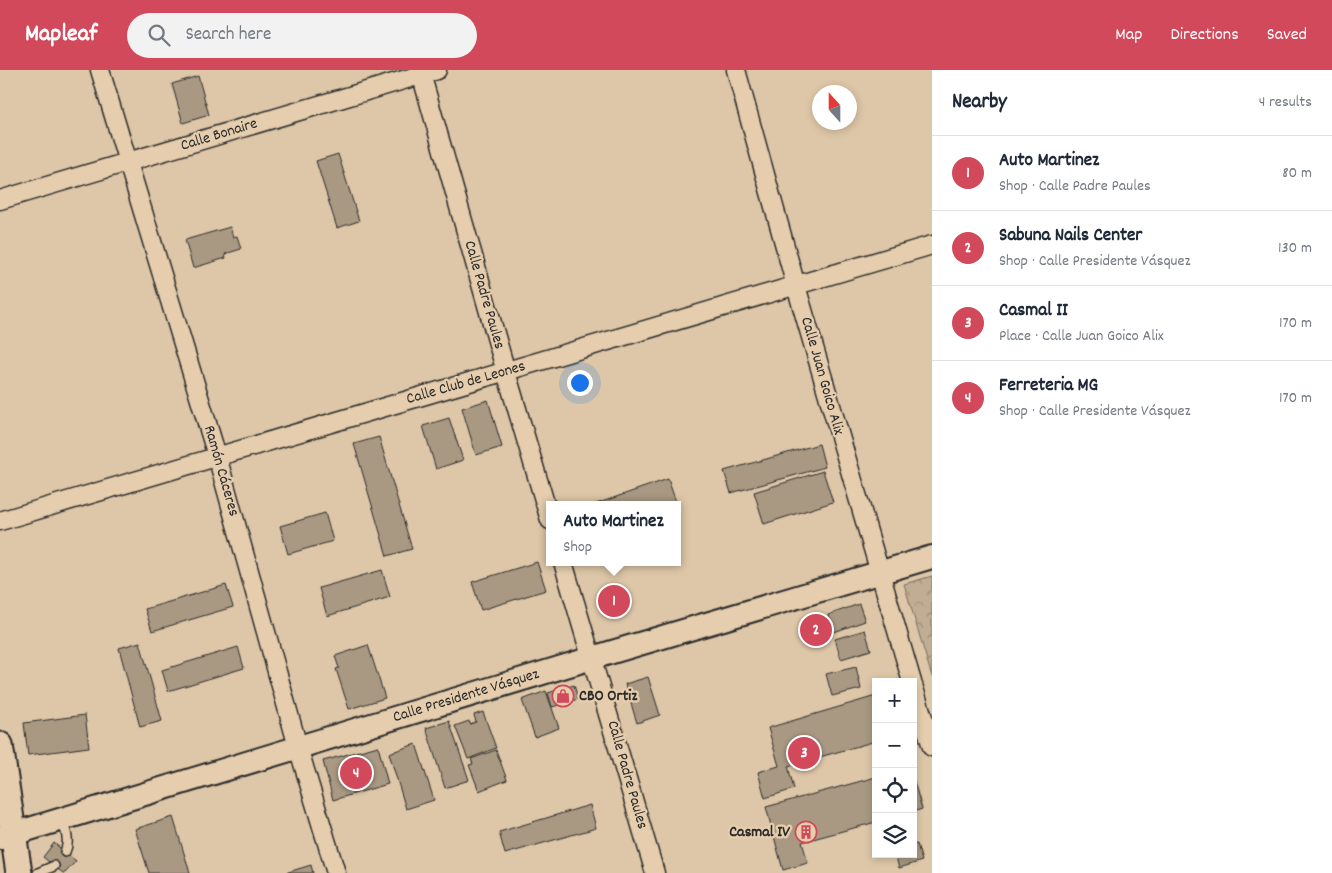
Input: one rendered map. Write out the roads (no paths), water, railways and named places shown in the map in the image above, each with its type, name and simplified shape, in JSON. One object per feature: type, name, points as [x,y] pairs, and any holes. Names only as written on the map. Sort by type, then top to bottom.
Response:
[{"type":"main road","points":[[0,745],[7,836],[18,873]]},
{"type":"street","name":"Ramón Cáceres","points":[[100,70],[218,456],[298,747],[336,873]]},
{"type":"street","name":"Calle Juan Goico Alix","points":[[736,70],[796,286],[911,678]]},
{"type":"street","name":"Calle Bonaire","points":[[0,200],[426,72]]},
{"type":"street","name":"Calle Padre Paules","points":[[426,72],[506,372],[546,507]]},
{"type":"street","name":"Calle Club de Leones","points":[[0,520],[932,245]]},
{"type":"street","name":"Calle Presidente Vásquez","points":[[7,836],[592,658],[932,558]]},
{"type":"street","name":"Calle Padre Paules","points":[[564,566],[656,873]]},
{"type":"street","name":"Calle Juan Goico Alix","points":[[917,696],[932,747]]},
{"type":"lane","points":[[61,819],[68,845],[65,852]]},
{"type":"lane","points":[[38,873],[54,866]]},
{"type":"place","name":"Auto Martinez","points":[[614,601]]},
{"type":"place","name":"Sabuna Nails Center","points":[[816,630]]},
{"type":"place","name":"CBO Ortiz","points":[[563,696]]},
{"type":"place","name":"Casmal II","points":[[804,753]]},
{"type":"place","name":"Ferreteria MG","points":[[356,773]]},
{"type":"place","name":"Casmal IV","points":[[806,832]]}]
